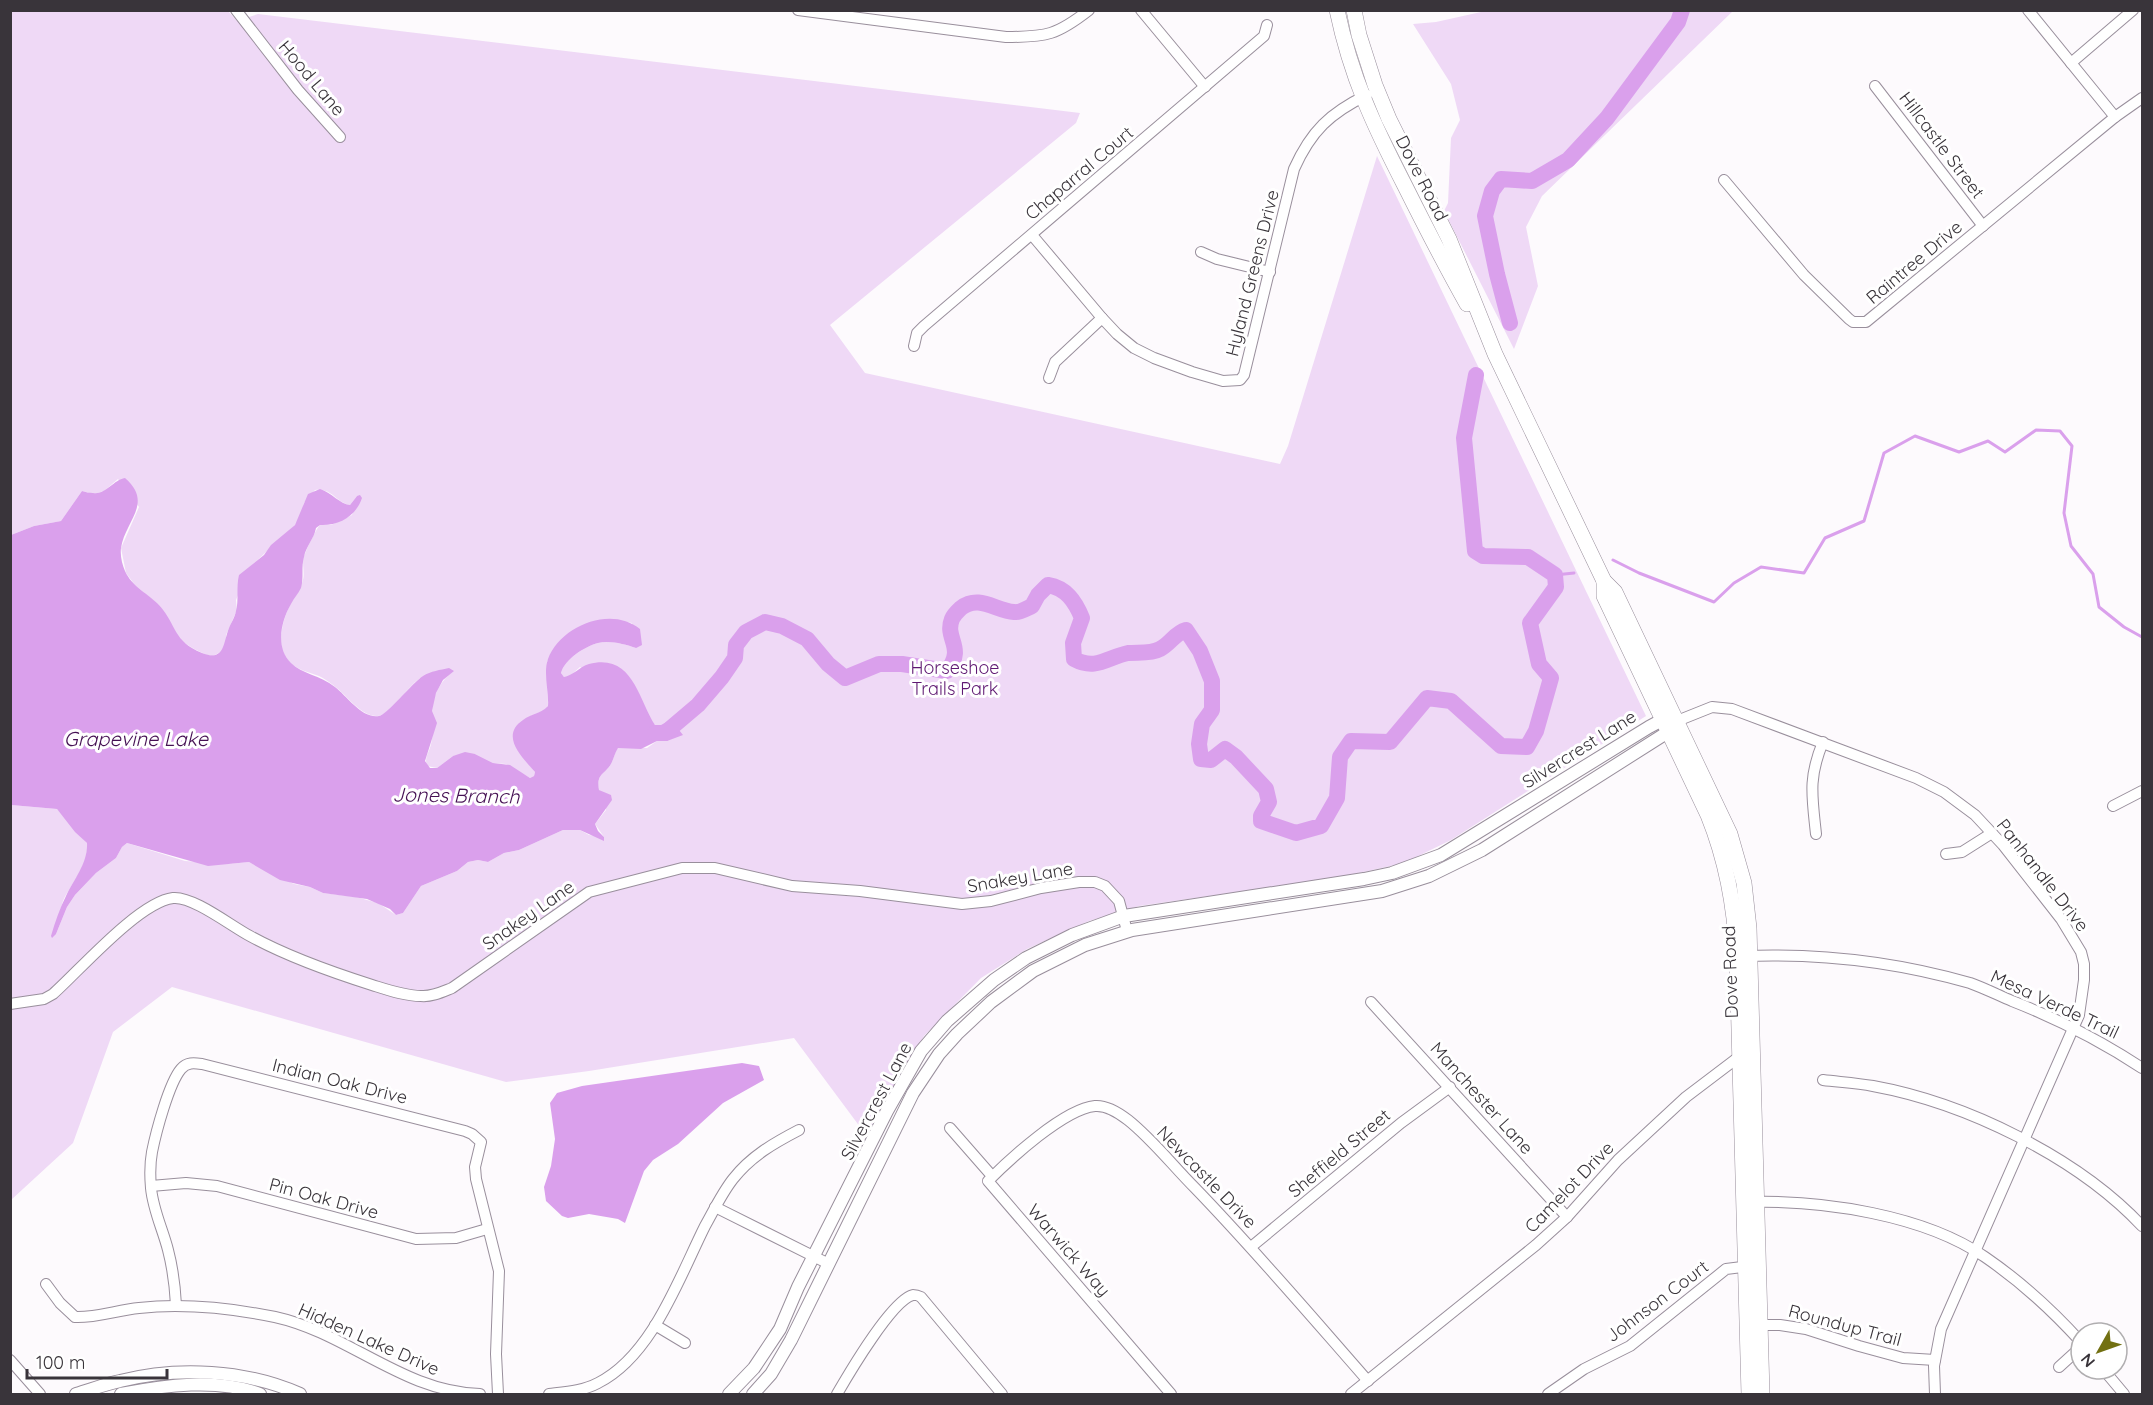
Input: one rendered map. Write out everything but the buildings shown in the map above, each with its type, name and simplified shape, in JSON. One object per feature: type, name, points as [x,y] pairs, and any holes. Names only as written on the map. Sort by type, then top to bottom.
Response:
[{"type":"main road","name":"Dove Road","points":[[1337,10],[1343,39],[1374,126],[1434,246],[1495,354],[1604,581],[1615,592],[1669,724],[1720,810],[1738,858],[1744,883],[1740,1056],[1751,1202]]},
{"type":"main road","name":"Dove Road","points":[[1354,10],[1359,35],[1377,90],[1389,119],[1449,239],[1495,354]]},
{"type":"main road","points":[[1343,39],[1359,35]]},
{"type":"main road","name":"Dove Road","points":[[1744,956],[1752,1046],[1751,1202],[1754,1325],[1749,1395]]},
{"type":"main road","name":"Dove Road","points":[[1754,1325],[1762,1395]]},
{"type":"street","name":"Hood Lane","points":[[236,10],[298,90],[340,137]]},
{"type":"street","points":[[798,10],[1006,37],[1026,37],[1060,31],[1089,10]]},
{"type":"street","points":[[1141,10],[1205,87]]},
{"type":"street","points":[[2028,10],[2115,117]]},
{"type":"street","points":[[2071,63],[2133,10]]},
{"type":"street","name":"Chaparral Court","points":[[914,346],[917,333],[924,326],[1264,36],[1267,25]]},
{"type":"street","name":"Hillcastle Street","points":[[1875,86],[1983,226]]},
{"type":"street","name":"Hyland Greens Drive","points":[[1032,235],[1102,318],[1134,348],[1192,372],[1234,382],[1240,380],[1244,375],[1294,169],[1303,149],[1318,128],[1333,114],[1377,90]]},
{"type":"street","name":"Raintree Drive","points":[[1724,180],[1804,275],[1853,322],[1866,322],[2115,117],[2142,98]]},
{"type":"street","points":[[1201,252],[1217,259],[1270,272]]},
{"type":"street","points":[[1049,378],[1055,362],[1102,318]]},
{"type":"street","name":"Panhandle Drive","points":[[1669,724],[1700,711],[1721,707],[1732,709],[1916,778],[1944,792],[1975,815],[1992,833],[2061,919],[2080,952],[2084,980],[2083,997],[2074,1029],[1941,1329],[1935,1360],[1935,1395]]},
{"type":"street","name":"Silvercrest Lane","points":[[729,1395],[754,1368],[780,1329],[898,1089],[921,1051],[947,1021],[994,980],[1026,958],[1072,935],[1124,916],[1364,879],[1421,863],[1441,855],[1669,724]]},
{"type":"street","name":"Silvercrest Lane","points":[[753,1395],[771,1374],[786,1349],[926,1070],[945,1047],[991,1002],[1034,971],[1085,945],[1127,931],[1382,891],[1429,876],[1482,850],[1669,724]]},
{"type":"street","points":[[1816,834],[1811,783],[1815,762],[1823,742]]},
{"type":"street","points":[[2112,806],[2142,791]]},
{"type":"street","points":[[1946,854],[1962,852],[1992,833]]},
{"type":"street","name":"Snakey Lane","points":[[10,1004],[44,999],[53,994],[139,914],[158,903],[173,898],[201,906],[251,937],[300,960],[386,989],[419,996],[434,995],[452,988],[590,892],[682,868],[715,868],[792,886],[860,891],[962,904],[991,901],[1041,888],[1095,882],[1105,886],[1119,901],[1127,931]]},
{"type":"street","name":"Mesa Verde Trail","points":[[1744,956],[1838,958],[1913,970],[1971,984],[2049,1016],[2115,1050],[2142,1068]]},
{"type":"street","name":"Manchester Lane","points":[[1371,1002],[1567,1217]]},
{"type":"street","name":"Camelot Drive","points":[[1351,1395],[1536,1245],[1567,1217],[1618,1160],[1686,1097],[1752,1046]]},
{"type":"street","name":"Indian Oak Drive","points":[[151,1186],[152,1152],[172,1083],[181,1069],[192,1062],[426,1120],[472,1134],[481,1142],[475,1167],[487,1229]]},
{"type":"street","points":[[1823,1080],[1873,1086],[1898,1092],[1988,1122],[2049,1154],[2098,1186],[2142,1226]]},
{"type":"street","name":"Sheffield Street","points":[[1251,1247],[1401,1123],[1450,1087]]},
{"type":"street","name":"Newcastle Drive","points":[[992,1176],[1050,1128],[1069,1116],[1095,1106],[1115,1112],[1139,1131],[1251,1247],[1368,1381]]},
{"type":"street","name":"Warwick Way","points":[[950,1128],[992,1176],[988,1181],[1171,1395]]},
{"type":"street","points":[[549,1395],[575,1391],[597,1384],[639,1350],[655,1325],[715,1207],[731,1181],[741,1169],[770,1145],[799,1130]]},
{"type":"street","name":"Pin Oak Drive","points":[[151,1186],[186,1183],[217,1186],[416,1239],[456,1239],[487,1229]]},
{"type":"street","points":[[151,1186],[152,1200],[169,1252],[175,1281],[176,1305]]},
{"type":"street","points":[[1751,1202],[1824,1204],[1909,1222],[1985,1256],[2052,1310],[2069,1329]]},
{"type":"street","points":[[715,1207],[828,1264]]},
{"type":"street","points":[[487,1229],[499,1271],[496,1354],[498,1395]]},
{"type":"street","name":"Johnson Court","points":[[1548,1395],[1568,1378],[1630,1346],[1726,1269],[1753,1266]]},
{"type":"street","name":"Hidden Lake Drive","points":[[46,1284],[60,1303],[75,1317],[176,1305],[218,1308],[276,1318],[300,1324],[335,1339],[372,1360],[425,1385],[447,1393],[480,1395]]},
{"type":"street","points":[[837,1395],[858,1357],[882,1325],[903,1300],[914,1295],[921,1298],[1002,1395]]},
{"type":"street","points":[[655,1325],[685,1343]]},
{"type":"street","name":"Roundup Trail","points":[[1754,1325],[1779,1325],[1806,1329],[1903,1358],[1935,1360]]},
{"type":"street","points":[[2060,1367],[2069,1358]]},
{"type":"street","points":[[10,1360],[40,1395]]},
{"type":"street","points":[[76,1395],[142,1376],[192,1372],[231,1375],[277,1385],[300,1395]]},
{"type":"street","points":[[2113,1381],[2124,1395]]},
{"type":"street","points":[[121,1395],[193,1385],[234,1388],[260,1395]]},
{"type":"green space","points":[[1490,10],[1733,11],[1542,196],[1526,227],[1538,286],[1514,349],[1444,211],[1448,203],[1451,138],[1460,120],[1451,84],[1413,24],[1436,22]]},
{"type":"green space","name":"Horseshoe Trails Park","points":[[11,11],[228,11],[237,21],[258,14],[1080,113],[1076,123],[830,325],[865,373],[1280,464],[1288,446],[1377,156],[1646,716],[1451,840],[1404,863],[1341,877],[1139,906],[1089,921],[1027,949],[981,978],[924,1036],[866,1135],[794,1038],[506,1082],[172,987],[113,1032],[73,1143],[11,1200],[11,805],[57,809],[87,843],[83,866],[63,901],[56,934],[67,907],[75,895],[96,873],[116,858],[127,843],[185,861],[229,864],[249,862],[294,884],[310,887],[323,893],[356,897],[378,903],[396,915],[403,913],[421,886],[457,871],[468,862],[478,860],[488,862],[504,853],[519,850],[563,830],[580,830],[589,835],[604,837],[595,824],[606,810],[605,794],[599,790],[598,784],[602,774],[610,766],[618,747],[647,748],[657,741],[667,741],[661,725],[655,725],[580,667],[570,676],[564,677],[561,673],[566,663],[576,654],[598,643],[612,642],[636,648],[632,623],[615,620],[547,661],[548,706],[541,713],[531,715],[530,766],[535,772],[530,778],[506,764],[493,763],[475,754],[453,756],[437,768],[427,766],[426,758],[432,736],[435,694],[453,671],[422,677],[388,710],[378,716],[361,710],[324,679],[292,664],[282,650],[281,637],[286,615],[303,580],[305,553],[320,525],[331,525],[352,515],[357,496],[350,505],[341,502],[326,491],[315,490],[304,503],[302,513],[295,525],[249,568],[236,600],[237,610],[226,635],[226,644],[222,651],[215,655],[207,655],[181,641],[160,606],[135,585],[126,573],[121,548],[139,507],[118,479],[104,491],[94,494],[82,491],[61,521],[34,526],[11,535]]},
{"type":"water","name":"Grapevine Lake","points":[[125,478],[133,487],[138,504],[121,548],[125,571],[136,586],[160,606],[180,638],[193,648],[210,655],[219,653],[222,649],[235,615],[239,575],[295,525],[308,494],[320,489],[350,505],[360,495],[362,498],[356,510],[346,519],[316,528],[304,557],[301,588],[287,611],[282,626],[283,650],[295,667],[329,683],[361,711],[373,716],[383,714],[426,674],[449,668],[454,671],[443,680],[436,693],[432,711],[437,723],[425,761],[430,768],[437,768],[453,756],[465,752],[493,763],[510,765],[530,778],[534,776],[535,772],[516,747],[513,733],[516,726],[523,720],[548,706],[547,664],[554,647],[575,629],[601,619],[628,622],[640,629],[642,645],[636,648],[602,642],[593,645],[571,658],[561,673],[564,677],[568,676],[589,664],[604,662],[615,665],[632,681],[655,725],[671,720],[683,735],[667,741],[657,741],[641,749],[618,748],[598,784],[599,790],[611,795],[612,800],[595,824],[604,837],[604,841],[580,830],[563,830],[519,850],[504,853],[488,862],[478,860],[468,862],[457,871],[421,886],[403,913],[396,915],[390,909],[367,899],[323,893],[310,887],[280,880],[249,862],[208,866],[127,843],[116,858],[96,873],[75,895],[52,938],[62,905],[83,864],[87,843],[57,809],[11,805],[11,535],[34,526],[61,521],[82,491],[102,492]]},
{"type":"water","points":[[742,1063],[759,1066],[764,1080],[723,1103],[678,1144],[653,1160],[644,1171],[625,1223],[618,1219],[589,1214],[568,1218],[562,1216],[546,1201],[544,1187],[551,1166],[555,1139],[550,1103],[557,1093],[582,1086]]},
{"type":"waterway","name":"Jones Branch","points":[[1510,323],[1485,216],[1492,191],[1501,179],[1532,181],[1568,160],[1607,118],[1678,22],[1682,10]]},
{"type":"waterway","name":"Jones Branch","points":[[655,733],[665,733],[698,705],[735,658],[736,645],[746,632],[765,622],[782,626],[807,639],[828,664],[845,678],[879,664],[902,664],[947,671],[955,656],[950,626],[952,619],[961,608],[968,604],[981,603],[1019,612],[1032,606],[1038,595],[1048,585],[1065,592],[1082,618],[1073,643],[1074,659],[1082,662],[1089,664],[1128,653],[1156,651],[1186,630],[1200,651],[1212,681],[1212,710],[1202,724],[1199,744],[1201,759],[1211,760],[1225,749],[1236,757],[1266,789],[1269,802],[1261,816],[1261,821],[1296,833],[1321,826],[1337,798],[1340,757],[1351,741],[1390,742],[1427,698],[1451,701],[1501,746],[1527,747],[1536,731],[1551,678],[1539,664],[1530,623],[1556,587],[1555,575],[1528,557],[1483,556],[1475,551],[1464,438],[1476,375]]},
{"type":"waterway","points":[[1613,560],[1639,573],[1714,602],[1734,583],[1761,567],[1804,573],[1825,538],[1864,521],[1884,453],[1915,436],[1959,452],[1988,441],[2005,452],[2036,430],[2060,431],[2072,446],[2064,513],[2071,546],[2093,574],[2099,607],[2124,627],[2142,637]]},
{"type":"waterway","points":[[1555,575],[1574,573]]}]
